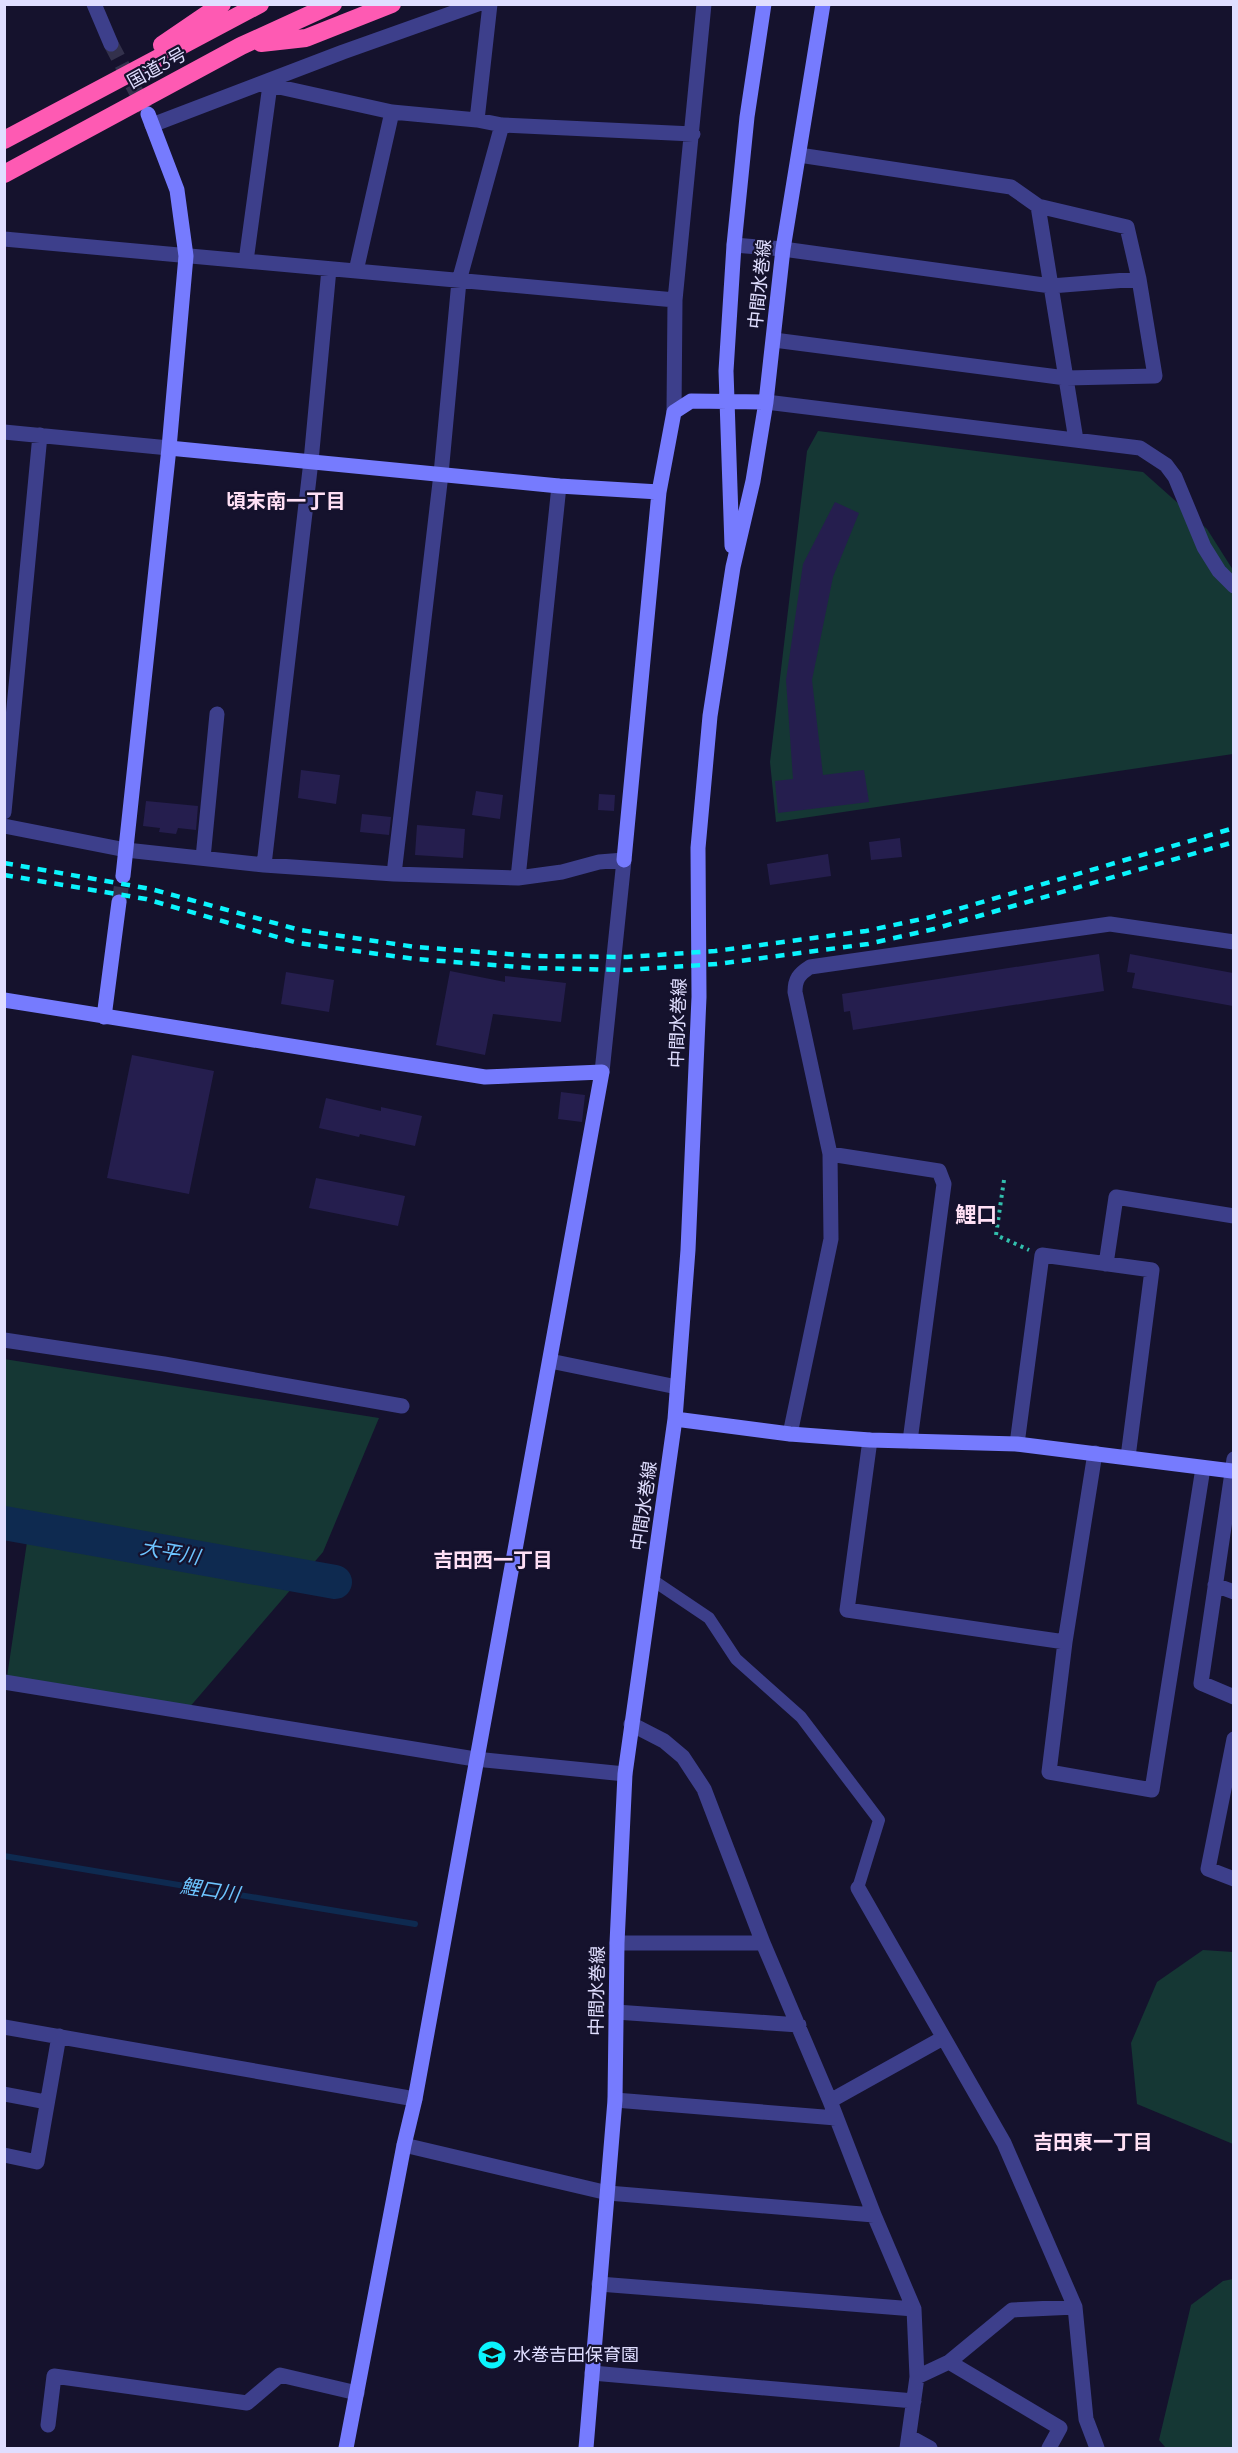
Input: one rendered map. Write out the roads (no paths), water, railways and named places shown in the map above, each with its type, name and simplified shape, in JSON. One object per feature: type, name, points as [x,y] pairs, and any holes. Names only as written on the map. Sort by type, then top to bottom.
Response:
[{"type":"highway","points":[[99,89],[222,4]]},
{"type":"highway","name":"国道3号","points":[[4,140],[260,4]]},
{"type":"highway","name":"国道3号","points":[[4,174],[241,46],[333,4]]},
{"type":"highway","points":[[241,46],[306,38],[392,4]]},
{"type":"street","points":[[94,4],[111,44]]},
{"type":"street","points":[[123,876],[169,448],[186,256],[177,190],[150,120],[478,4]]},
{"type":"street","points":[[477,120],[490,4]]},
{"type":"street","points":[[346,2448],[404,2145],[415,2099],[475,1759],[603,1071],[659,492],[674,411],[675,300],[704,4]]},
{"type":"street","name":"中間水巻線","points":[[733,567],[726,371],[734,245],[747,117],[764,4]]},
{"type":"street","name":"中間水巻線","points":[[586,2448],[615,2100],[617,1942],[625,1774],[675,1419],[688,1250],[699,997],[698,848],[710,716],[733,567],[753,481],[766,402],[783,249],[823,4]]},
{"type":"street","points":[[246,261],[270,85],[392,112],[477,120],[502,125],[693,134]]},
{"type":"street","points":[[356,271],[392,112]]},
{"type":"street","points":[[394,874],[441,474],[459,281],[502,125]]},
{"type":"street","points":[[774,340],[1066,378],[1155,376],[1139,279],[1127,227],[1038,206],[1011,187],[799,155]]},
{"type":"street","points":[[1038,206],[1076,440]]},
{"type":"street","points":[[4,239],[675,300]]},
{"type":"street","points":[[734,245],[783,249],[1051,286],[1139,279]]},
{"type":"street","points":[[264,865],[311,461],[329,269]]},
{"type":"street","points":[[674,411],[691,401],[766,402],[1140,448],[1166,465],[1175,477],[1204,547],[1219,571],[1233,586]]},
{"type":"street","points":[[4,432],[559,486],[659,492]]},
{"type":"street","points":[[4,812],[40,435]]},
{"type":"street","points":[[518,878],[559,486]]},
{"type":"street","points":[[202,858],[217,714]]},
{"type":"street","points":[[4,826],[126,850],[264,865],[394,874],[518,878],[562,872],[599,862],[624,860]]},
{"type":"street","points":[[104,1017],[119,902]]},
{"type":"street","points":[[790,1434],[831,1239],[830,1154],[795,992],[795,981],[801,973],[810,968],[1110,924],[1233,942]]},
{"type":"street","points":[[4,1000],[484,1077],[603,1071]]},
{"type":"street","points":[[830,1154],[939,1171],[944,1184],[910,1441]]},
{"type":"street","points":[[1106,1264],[1116,1197],[1233,1216]]},
{"type":"street","points":[[1017,1444],[1042,1255],[1152,1270],[1128,1457]]},
{"type":"street","points":[[4,1340],[164,1364],[402,1406]]},
{"type":"street","points":[[550,1360],[677,1387]]},
{"type":"street","points":[[675,1419],[790,1434],[870,1440],[1017,1444],[1203,1468],[1233,1467],[1201,1683],[1233,1697]]},
{"type":"street","points":[[870,1440],[847,1610],[1065,1642]]},
{"type":"street","points":[[1095,1453],[1065,1642],[1050,1772],[1152,1790],[1203,1468]]},
{"type":"street","points":[[1215,1585],[1233,1592]]},
{"type":"street","points":[[4,1682],[475,1759],[625,1774]]},
{"type":"street","points":[[631,1724],[664,1741],[683,1757],[704,1789],[763,1943],[799,2025],[914,2309],[917,2377],[909,2443],[930,2448]]},
{"type":"street","points":[[1233,1739],[1208,1869],[1233,1879]]},
{"type":"street","points":[[858,1888],[1004,2143],[1075,2307],[1086,2420],[1096,2448]]},
{"type":"street","points":[[617,1942],[763,1943]]},
{"type":"street","points":[[616,2012],[799,2025]]},
{"type":"street","points":[[4,2027],[415,2099]]},
{"type":"street","points":[[4,2156],[37,2162],[59,2036]]},
{"type":"street","points":[[830,2101],[943,2038]]},
{"type":"street","points":[[4,2094],[46,2102]]},
{"type":"street","points":[[615,2100],[836,2118]]},
{"type":"street","points":[[404,2145],[608,2193],[874,2215]]},
{"type":"street","points":[[599,2284],[914,2309]]},
{"type":"street","points":[[917,2377],[949,2362],[1012,2310],[1075,2307]]},
{"type":"street","points":[[949,2362],[1060,2428],[1049,2448]]},
{"type":"street","points":[[592,2373],[915,2401]]},
{"type":"street","points":[[48,2425],[54,2376],[247,2403],[280,2375],[357,2393]]},
{"type":"lane","points":[[654,1581],[709,1618],[736,1659],[801,1717],[879,1820],[858,1888]]},
{"type":"waterway","name":"大平川","points":[[4,1523],[335,1582]]},
{"type":"waterway","name":"鯉口川","points":[[4,1856],[415,1924]]},
{"type":"tunnel","points":[[111,44],[145,109]]},
{"type":"tunnel","points":[[119,902],[123,876]]},
{"type":"railway","points":[[4,863],[151,889],[300,930],[416,947],[533,956],[627,957],[715,951],[866,931],[931,917],[1234,828]]},
{"type":"railway","points":[[4,875],[146,899],[298,943],[415,959],[532,968],[627,970],[717,964],[868,944],[934,929],[1234,842]]},
{"type":"place","name":"水巻吉田保育園","points":[[492,2355]]},
{"type":"district","name":"頃末南一丁目","points":[[286,501]]},
{"type":"district","name":"鯉口","points":[[976,1214]]},
{"type":"district","name":"吉田西一丁目","points":[[493,1560]]},
{"type":"district","name":"吉田東一丁目","points":[[1093,2142]]}]
